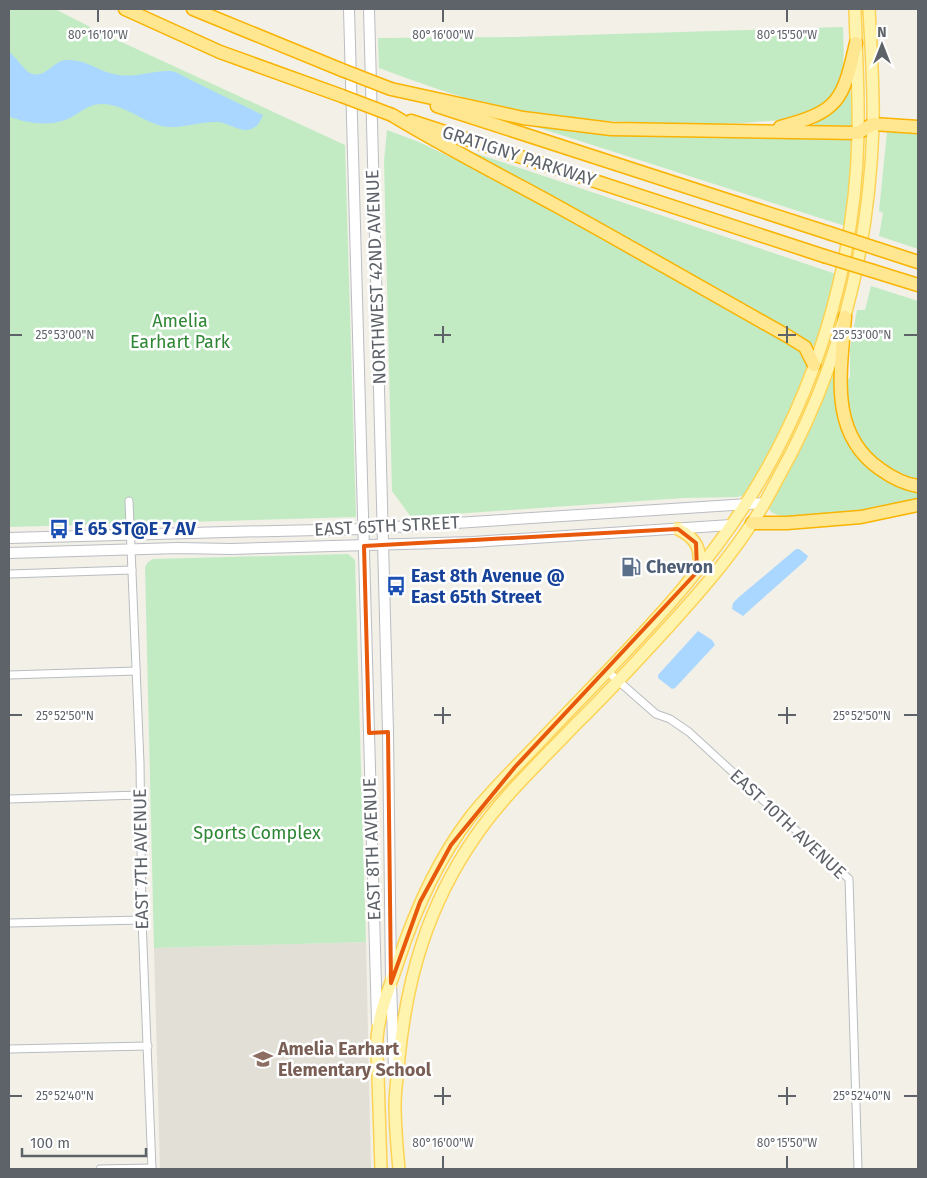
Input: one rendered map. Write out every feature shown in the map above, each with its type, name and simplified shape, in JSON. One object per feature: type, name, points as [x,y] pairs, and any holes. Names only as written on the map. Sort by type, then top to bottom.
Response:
[{"type":"highway","name":"GRATIGNY PARKWAY","points":[[125,9],[220,52],[392,115],[916,285]]},
{"type":"highway","name":"GRATIGNY PARKWAY","points":[[193,9],[342,70],[459,114],[918,262]]},
{"type":"highway","points":[[760,131],[805,120],[822,113],[834,104],[843,89],[856,43]]},
{"type":"highway","points":[[391,89],[523,118],[611,129],[858,133],[873,124],[918,127]]},
{"type":"highway","points":[[392,115],[443,146],[486,167],[598,228],[789,336],[805,347],[814,365]]},
{"type":"highway","points":[[845,317],[840,387],[842,413],[849,434],[867,460],[888,475],[910,485],[918,486]]},
{"type":"highway","points":[[752,523],[787,523],[861,517],[918,505]]},
{"type":"main road","name":"NORTHWEST 42ND AVENUE","points":[[349,9],[363,529]]},
{"type":"main road","name":"NORTHWEST 42ND AVENUE","points":[[368,9],[383,545]]},
{"type":"main road","points":[[377,1038],[383,1008],[406,938],[420,902],[451,846],[478,808],[666,608],[697,572],[746,504],[783,439],[828,326],[848,233],[855,185],[858,133],[854,9]]},
{"type":"main road","points":[[395,1102],[408,990],[421,944],[435,907],[475,836],[497,808],[618,682],[695,597],[752,523],[792,454],[811,414],[830,369],[845,317],[864,229],[870,184],[873,124],[870,9]]},
{"type":"main road","name":"EAST 65TH STREET","points":[[9,538],[363,529],[764,503]]},
{"type":"main road","name":"EAST 65TH STREET","points":[[9,552],[178,548],[230,549],[482,542],[752,523]]},
{"type":"main road","name":"EAST 8TH AVENUE","points":[[363,529],[381,1169]]},
{"type":"main road","points":[[678,529],[689,534],[696,544],[699,556],[697,572]]},
{"type":"main road","name":"EAST 8TH AVENUE","points":[[383,545],[388,732],[391,983],[398,1163]]},
{"type":"main road","points":[[369,733],[388,732]]},
{"type":"main road","points":[[380,1157],[398,1163]]},
{"type":"street","name":"EAST 7TH AVENUE","points":[[130,501],[140,795],[142,920],[152,1169]]},
{"type":"street","points":[[9,574],[132,570]]},
{"type":"street","points":[[9,675],[136,671]]},
{"type":"street","name":"EAST 10TH AVENUE","points":[[607,671],[656,714],[670,719],[689,732],[849,879],[858,1169]]},
{"type":"street","points":[[9,799],[140,795]]},
{"type":"street","points":[[9,923],[142,920]]},
{"type":"street","points":[[9,1049],[148,1046]]},
{"type":"street","points":[[100,1169],[152,1169]]},
{"type":"highlighted area","points":[[678,529],[696,543],[697,572],[515,767],[451,845],[420,902],[391,983],[388,732],[369,733],[364,546]]},
{"type":"shaded area","name":"Amelia Earhart Elementary School","points":[[366,942],[371,1169],[160,1169],[154,948]]},
{"type":"green space","name":"Amelia Earhart Park","points":[[9,9],[55,9],[104,34],[345,145],[356,517],[9,527]]},
{"type":"green space","points":[[843,27],[844,49],[842,70],[836,90],[814,112],[780,120],[729,124],[676,124],[552,116],[479,102],[379,68],[378,38],[515,37]]},
{"type":"green space","points":[[850,86],[853,121],[851,126],[813,125],[834,108]]},
{"type":"green space","points":[[530,125],[842,136],[853,142],[845,226]]},
{"type":"green space","points":[[387,130],[419,142],[500,181],[797,346],[808,366],[806,372],[770,455],[745,494],[737,497],[683,498],[411,517],[392,491],[384,161]]},
{"type":"green space","points":[[887,132],[918,134],[918,249],[879,236],[883,213],[879,211]]},
{"type":"green space","points":[[463,149],[836,274],[815,347],[803,339]]},
{"type":"green space","points":[[871,286],[918,301],[918,480],[895,473],[871,456],[853,430],[844,381],[850,378],[850,348],[857,310],[865,310]]},
{"type":"green space","points":[[836,364],[836,395],[879,475],[897,486],[918,492],[918,499],[873,509],[843,513],[780,516],[770,511],[768,506],[796,454]]},
{"type":"green space","name":"Sports Complex","points":[[348,554],[355,560],[366,942],[154,948],[145,567],[153,559]]},
{"type":"water","points":[[9,52],[28,72],[36,74],[41,74],[58,63],[67,60],[87,63],[107,72],[121,75],[171,71],[263,115],[257,125],[247,130],[218,122],[161,126],[118,107],[102,104],[90,107],[69,119],[56,123],[35,123],[21,120],[9,116]]},
{"type":"water","points":[[796,549],[799,549],[808,556],[806,560],[743,616],[732,609],[733,603],[739,597]]},
{"type":"water","points":[[698,631],[712,640],[715,645],[672,689],[658,678],[658,675]]},
{"type":"place","name":"E 65 ST@E 7 AV","points":[[59,529]]},
{"type":"place","name":"Chevron","points":[[631,567]]},
{"type":"place","name":"East 8th Avenue @ East 65th Street","points":[[396,586]]},
{"type":"place","name":"Amelia Earhart Elementary School","points":[[263,1059]]}]
